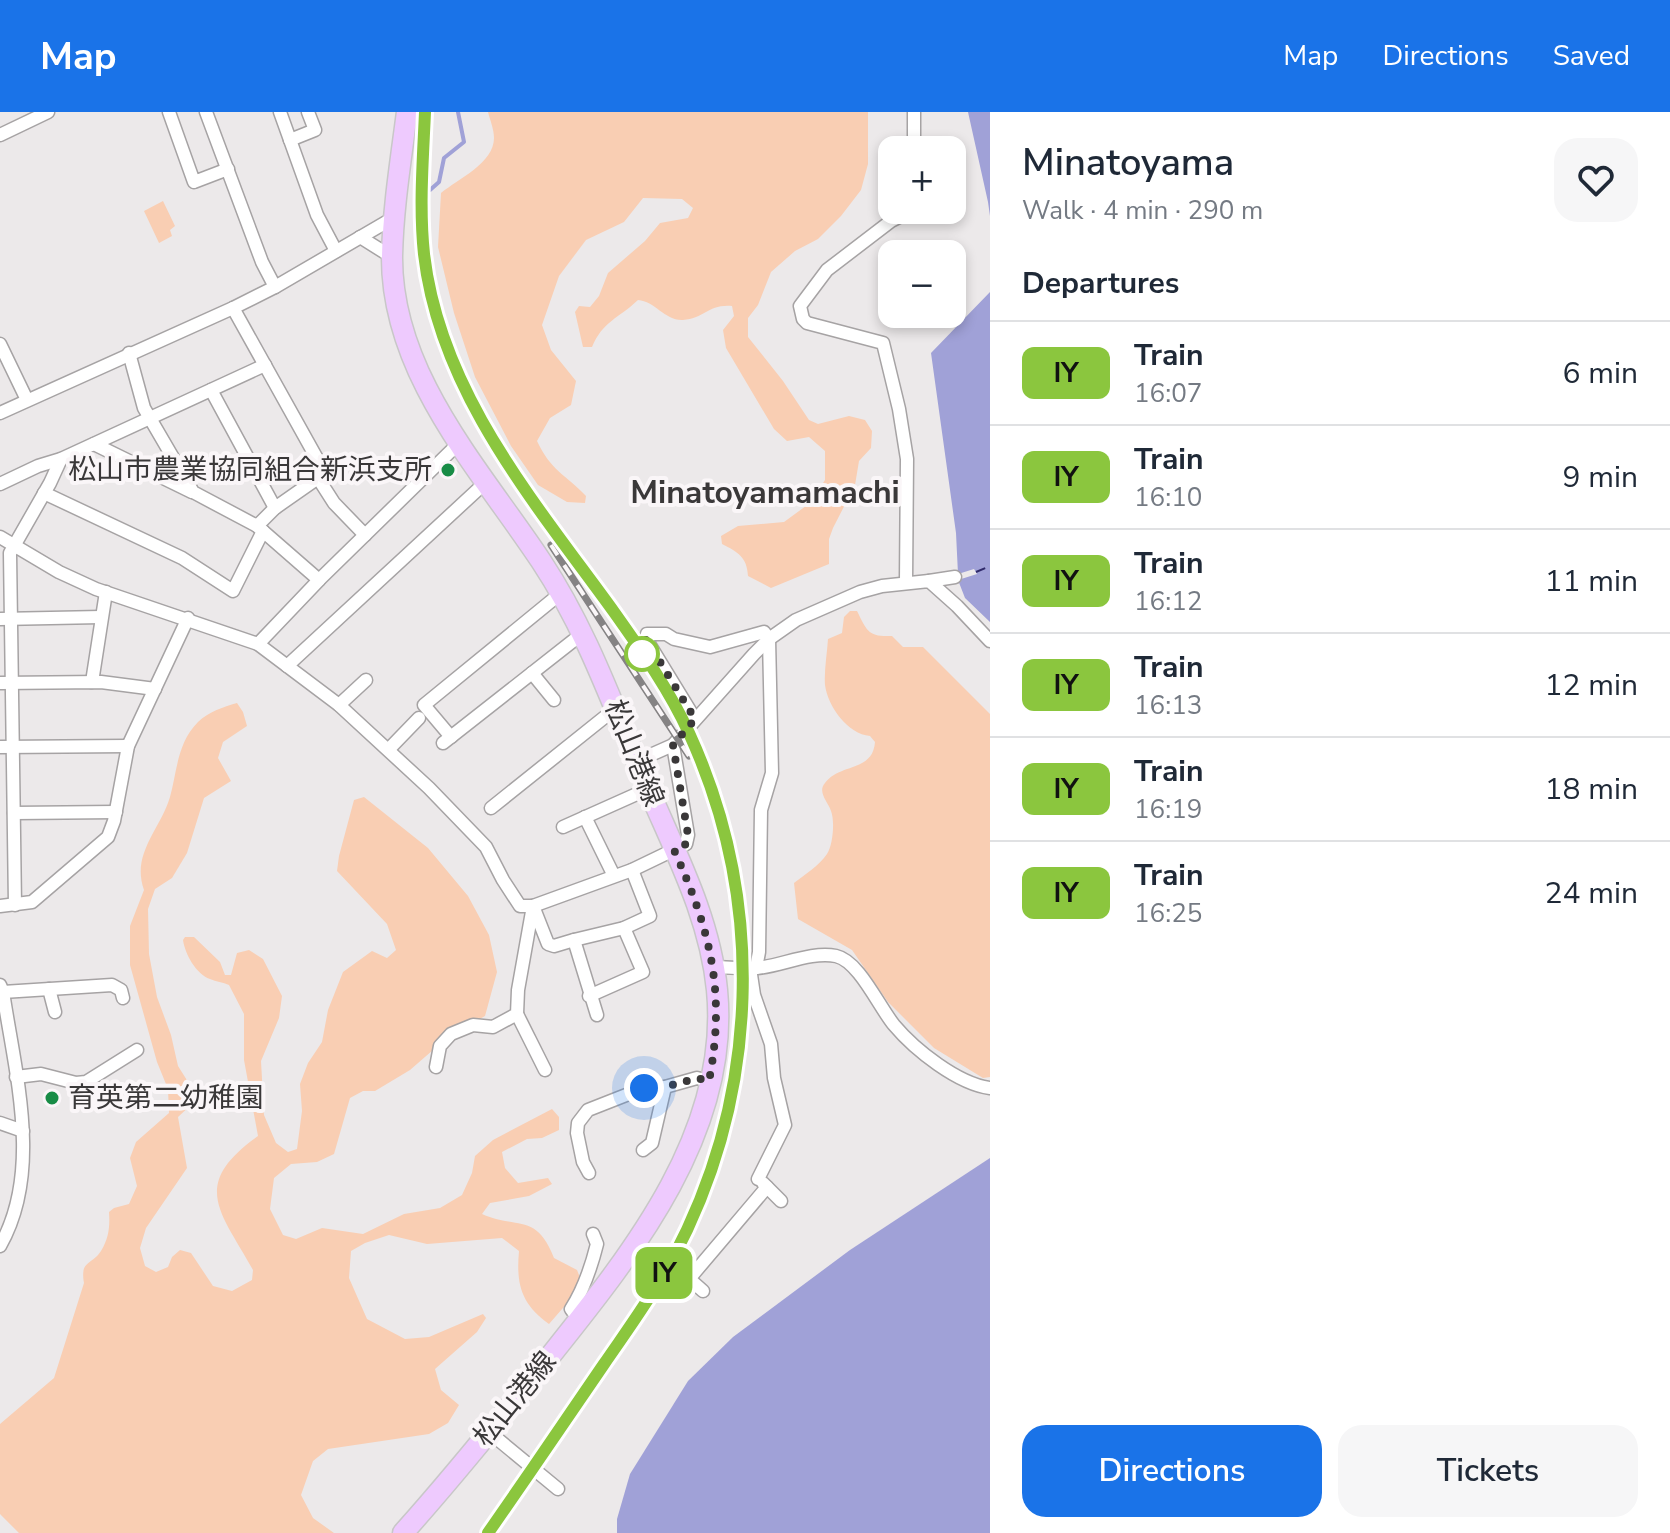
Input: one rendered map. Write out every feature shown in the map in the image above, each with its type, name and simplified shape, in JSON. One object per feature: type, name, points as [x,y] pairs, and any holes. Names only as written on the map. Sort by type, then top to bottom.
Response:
[{"type":"main road","name":"松山港線","points":[[403,1533],[489,1432],[636,1244],[671,1184],[703,1106],[718,1014],[714,967],[695,898],[583,633],[561,593],[459,443],[427,388],[413,355],[401,318],[392,257],[407,112]]},
{"type":"street","points":[[0,135],[48,112]]},
{"type":"street","points":[[169,112],[194,182],[228,169]]},
{"type":"street","points":[[206,112],[262,262],[275,287]]},
{"type":"street","points":[[280,112],[317,215],[336,251]]},
{"type":"street","points":[[290,140],[315,130],[308,112]]},
{"type":"street","points":[[914,112],[914,136]]},
{"type":"street","points":[[0,413],[233,308],[395,217]]},
{"type":"street","points":[[887,224],[827,270],[800,306],[807,323],[883,343],[907,459],[906,582]]},
{"type":"street","points":[[360,237],[392,257]]},
{"type":"street","points":[[44,493],[182,558],[233,591],[260,529],[275,508],[325,473],[233,308]]},
{"type":"street","points":[[0,345],[27,400]]},
{"type":"street","points":[[129,353],[144,408],[193,492]]},
{"type":"street","points":[[0,484],[265,365]]},
{"type":"street","points":[[211,390],[275,508]]},
{"type":"street","points":[[258,644],[459,443]]},
{"type":"street","points":[[94,444],[260,529],[319,580]]},
{"type":"street","points":[[15,905],[14,747],[6,683],[8,550],[44,493],[61,459]]},
{"type":"street","points":[[318,478],[334,503],[365,535]]},
{"type":"street","points":[[287,666],[486,482]]},
{"type":"street","points":[[0,537],[8,550],[106,592],[258,644],[339,705],[389,749],[486,847],[520,906],[533,906],[632,870],[686,844],[688,835],[673,745]]},
{"type":"street","points":[[637,761],[673,745],[769,639],[796,620],[860,592],[906,582],[955,577]]},
{"type":"street","points":[[929,581],[990,641]]},
{"type":"street","points":[[92,682],[106,592]]},
{"type":"street","points":[[561,593],[424,705],[447,740],[583,633]]},
{"type":"street","points":[[6,619],[101,617]]},
{"type":"street","points":[[0,906],[32,902],[108,837],[116,812],[128,746],[188,618]]},
{"type":"street","points":[[689,1279],[759,1180],[785,1125],[774,1078],[771,1044],[754,995],[753,968],[759,952],[761,810],[772,773],[769,639],[764,632],[710,647],[674,639],[666,634],[647,634],[646,639],[695,719]]},
{"type":"street","points":[[532,673],[554,700]]},
{"type":"street","points":[[339,705],[366,680]]},
{"type":"street","points":[[6,683],[92,682],[155,689]]},
{"type":"street","points":[[491,808],[616,708]]},
{"type":"street","points":[[389,749],[419,718]]},
{"type":"street","points":[[0,747],[128,746]]},
{"type":"street","points":[[563,827],[648,789]]},
{"type":"street","points":[[14,813],[116,812]]},
{"type":"street","points":[[585,817],[614,876]]},
{"type":"street","points":[[533,906],[548,944],[554,946],[624,928],[650,916],[632,870]]},
{"type":"street","points":[[533,906],[518,990],[517,1014],[545,1070]]},
{"type":"street","points":[[589,996],[643,972],[624,928]]},
{"type":"street","points":[[574,940],[597,1015]]},
{"type":"street","points":[[714,967],[753,968],[836,956],[850,964],[895,1028],[908,1040],[960,1079],[990,1088]]},
{"type":"street","points":[[0,1246],[9,1229],[23,1161],[23,1131],[2,989],[112,985],[121,990],[123,998]]},
{"type":"street","points":[[49,989],[55,1012]]},
{"type":"street","points":[[436,1067],[440,1046],[451,1034],[473,1025],[493,1027],[517,1014]]},
{"type":"street","points":[[16,1077],[41,1074],[76,1083],[86,1082],[137,1050]]},
{"type":"street","points":[[589,1173],[583,1162],[577,1133],[578,1123],[588,1110],[644,1088],[665,1087],[697,1078],[709,1081]]},
{"type":"street","points":[[643,1150],[652,1143],[665,1087]]},
{"type":"street","points":[[0,1123],[23,1131]]},
{"type":"street","points":[[759,1180],[781,1201]]},
{"type":"street","points":[[579,1320],[571,1309],[586,1286],[586,1274],[597,1244],[593,1234]]},
{"type":"street","points":[[636,1244],[703,1291]]},
{"type":"street","points":[[489,1432],[558,1489]]},
{"type":"shaded area","points":[[488,112],[868,112],[868,164],[861,190],[818,239],[795,251],[771,272],[758,305],[748,318],[748,337],[809,420],[818,424],[849,416],[865,420],[872,431],[871,448],[859,461],[855,485],[829,539],[829,564],[771,588],[748,576],[741,556],[722,544],[721,536],[738,526],[784,522],[810,503],[825,480],[825,451],[809,437],[787,441],[774,429],[726,348],[723,330],[734,316],[732,306],[717,307],[683,320],[638,300],[606,326],[592,347],[583,347],[575,312],[579,306],[590,307],[599,296],[608,273],[645,241],[660,223],[688,218],[693,208],[682,199],[643,198],[624,222],[586,240],[559,276],[542,325],[551,350],[576,381],[571,405],[550,418],[537,441],[553,466],[586,496],[585,503],[567,502],[538,485],[511,446],[475,377],[454,313],[438,247],[441,193],[474,170],[488,155],[494,135]]},
{"type":"shaded area","points":[[163,201],[175,226],[170,230],[172,236],[159,243],[144,211]]},
{"type":"shaded area","points":[[850,611],[857,611],[873,634],[892,636],[903,647],[923,647],[990,714],[990,1077],[983,1078],[934,1048],[888,1002],[852,950],[798,919],[794,883],[824,858],[832,839],[832,815],[823,786],[839,772],[868,758],[875,742],[840,718],[830,702],[825,685],[828,639],[842,633],[844,617]]},
{"type":"shaded area","points":[[237,703],[247,726],[223,742],[218,758],[231,781],[204,798],[187,853],[172,878],[155,889],[148,909],[149,954],[157,997],[178,1066],[190,1085],[193,1103],[178,1117],[187,1168],[146,1228],[140,1248],[145,1266],[156,1272],[168,1267],[172,1257],[180,1250],[191,1253],[213,1286],[232,1291],[252,1280],[253,1270],[222,1215],[218,1200],[218,1185],[224,1169],[237,1153],[258,1136],[244,1060],[244,1014],[229,985],[212,980],[196,968],[183,940],[194,937],[220,962],[225,975],[231,975],[237,953],[249,950],[263,959],[282,996],[279,1018],[261,1061],[264,1115],[276,1143],[288,1152],[297,1149],[302,1111],[300,1084],[308,1063],[322,1042],[328,1010],[343,972],[372,951],[387,958],[396,950],[387,924],[337,871],[354,800],[364,797],[428,848],[468,896],[489,935],[497,972],[485,1016],[448,1037],[410,1070],[375,1091],[363,1091],[350,1098],[334,1154],[317,1162],[291,1164],[274,1178],[270,1209],[283,1235],[296,1239],[322,1228],[363,1234],[404,1214],[440,1208],[462,1195],[472,1173],[475,1156],[493,1140],[552,1109],[559,1117],[559,1130],[542,1138],[527,1139],[502,1152],[505,1168],[518,1183],[548,1178],[552,1184],[529,1196],[490,1203],[482,1214],[533,1228],[554,1258],[577,1270],[583,1285],[549,1324],[526,1301],[518,1274],[519,1251],[502,1238],[427,1244],[389,1235],[351,1251],[349,1278],[367,1319],[405,1339],[429,1337],[483,1314],[486,1318],[477,1332],[435,1369],[441,1390],[459,1405],[448,1423],[429,1434],[328,1449],[313,1461],[301,1495],[313,1518],[334,1533],[19,1533],[0,1514],[0,1424],[54,1378],[84,1283],[85,1267],[104,1246],[109,1212],[129,1204],[137,1186],[130,1158],[136,1142],[169,1113],[168,1089],[157,1062],[130,965],[130,926],[144,890],[141,865],[144,853],[170,797],[182,748],[191,730],[206,715]]},
{"type":"water","points":[[968,112],[990,112],[990,216],[988,202]]},
{"type":"water","points":[[990,292],[990,622],[965,598],[958,580],[977,574],[974,569],[958,574],[956,533],[931,353],[955,328],[966,328],[966,317]]},
{"type":"water","points":[[990,1158],[990,1533],[617,1533],[617,1519],[630,1474],[688,1381],[733,1337],[850,1250]]},
{"type":"waterway","points":[[430,190],[439,182],[444,158],[464,142],[458,112]]},
{"type":"ferry route","points":[[976,572],[990,566]]},
{"type":"railway","points":[[425,112],[424,254],[434,305],[449,353],[496,445],[645,656],[681,717],[714,797],[731,863],[741,930],[742,997],[737,1064],[723,1130],[702,1195],[657,1285],[488,1533]]},
{"type":"railway","points":[[551,545],[689,756]]},
{"type":"train","name":"IY","points":[[425,112],[421,179],[424,256],[438,315],[461,381],[510,468],[615,614],[687,728],[722,822],[739,909],[745,967],[744,1004],[730,1105],[698,1204],[675,1254],[649,1299],[488,1533]]},
{"type":"place","name":"松山市農業協同組合新浜支所","points":[[448,470]]},
{"type":"place","name":"育英第二幼稚園","points":[[52,1098]]},
{"type":"district","name":"Minatoyamamachi","points":[[765,492]]},
{"type":"route","points":[[642,654],[646,639],[695,719],[673,745],[688,835],[686,844],[674,850],[702,919],[714,967],[718,1010],[709,1081],[697,1078],[665,1087],[644,1088]]}]
